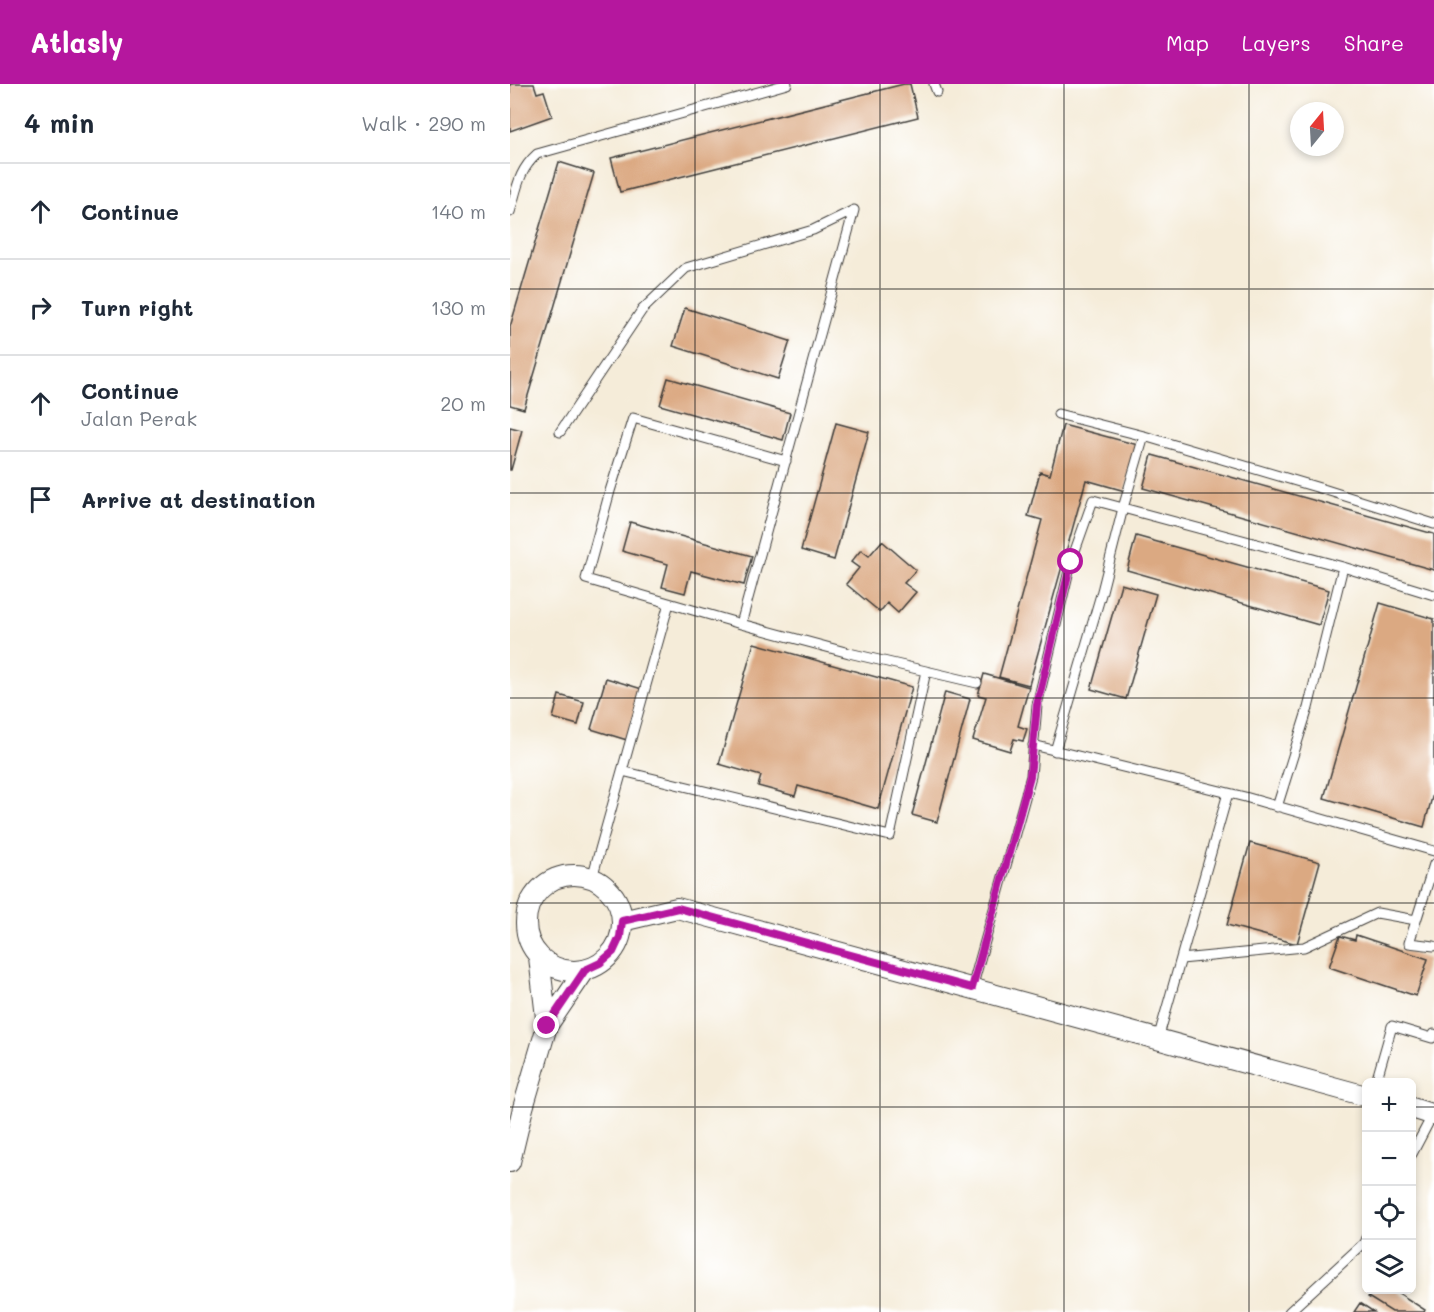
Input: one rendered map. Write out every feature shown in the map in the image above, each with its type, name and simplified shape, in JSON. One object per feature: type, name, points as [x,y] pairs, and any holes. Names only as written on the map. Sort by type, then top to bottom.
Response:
[{"type":"street","points":[[573,875],[592,878],[612,894],[619,906],[622,921],[620,937],[613,952],[600,963],[585,970],[568,971],[552,967],[539,957],[530,943],[525,928],[527,912],[533,898],[543,886],[557,878],[573,875]]},
{"type":"street","points":[[622,921],[678,908],[1362,1095]]},
{"type":"street","points":[[539,957],[547,1026]]},
{"type":"street","points":[[510,1162],[547,1026],[585,970]]},
{"type":"street","points":[[1416,1109],[1433,1114]]},
{"type":"lane","points":[[510,212],[522,172],[537,154],[787,84]]},
{"type":"lane","points":[[560,432],[642,310],[686,268],[813,230],[854,210],[741,624]]},
{"type":"lane","points":[[1058,414],[1144,436],[1434,524]]},
{"type":"lane","points":[[786,461],[633,418],[586,579],[741,624],[977,683]]},
{"type":"lane","points":[[1055,751],[1144,436]]},
{"type":"lane","points":[[972,988],[1030,776],[1037,705],[1071,562],[1093,500],[1343,567],[1434,595]]},
{"type":"lane","points":[[1278,807],[1308,708],[1343,567]]},
{"type":"lane","points":[[592,878],[669,603]]},
{"type":"lane","points":[[622,771],[890,836],[926,671]]},
{"type":"lane","points":[[1033,745],[1228,793],[1434,851]]},
{"type":"lane","points":[[1158,1039],[1228,793]]},
{"type":"lane","points":[[1434,864],[1408,943],[1434,946]]},
{"type":"lane","points":[[1180,959],[1304,947],[1377,913],[1416,920]]},
{"type":"lane","points":[[1377,1078],[1392,1026],[1432,1038],[1434,1034]]},
{"type":"lane","points":[[1416,1146],[1433,1114]]},
{"type":"lane","points":[[1288,1312],[1365,1240]]},
{"type":"building","points":[[510,84],[534,84],[537,93],[544,91],[552,116],[510,131]]},
{"type":"building","points":[[910,84],[918,117],[620,192],[611,158]]},
{"type":"building","points":[[559,162],[594,173],[524,409],[510,405],[510,327]]},
{"type":"building","points":[[685,308],[790,341],[778,379],[673,346]]},
{"type":"building","points":[[668,378],[790,413],[783,440],[660,405]]},
{"type":"building","points":[[836,423],[869,432],[834,560],[801,550]]},
{"type":"building","points":[[1063,425],[1138,445],[1125,491],[1086,480],[1029,685],[999,677],[1042,520],[1028,516],[1040,472],[1050,475]]},
{"type":"building","points":[[510,427],[522,430],[511,470],[510,470]]},
{"type":"building","points":[[1152,455],[1434,534],[1434,570],[1143,488]]},
{"type":"building","points":[[630,522],[752,556],[744,585],[691,571],[685,593],[662,587],[668,564],[622,551]]},
{"type":"building","points":[[1136,536],[1329,590],[1319,625],[1127,570]]},
{"type":"building","points":[[882,541],[916,570],[904,583],[916,592],[898,613],[887,603],[880,612],[846,584],[859,568],[851,562],[861,550],[869,556]]},
{"type":"building","points":[[1121,584],[1156,594],[1126,699],[1091,689]]},
{"type":"building","points":[[1380,603],[1434,619],[1434,790],[1424,827],[1324,798]]},
{"type":"building","points":[[754,643],[912,687],[878,809],[798,786],[795,796],[758,786],[761,776],[719,764]]},
{"type":"building","points":[[984,674],[1029,687],[1018,726],[1027,729],[1023,741],[1014,739],[1010,751],[973,740],[986,697],[978,695]]},
{"type":"building","points":[[606,678],[642,689],[627,740],[591,729]]},
{"type":"building","points":[[945,692],[970,699],[937,822],[912,815]]},
{"type":"building","points":[[559,695],[584,702],[578,725],[553,718]]},
{"type":"building","points":[[1250,843],[1320,862],[1297,944],[1227,925]]},
{"type":"building","points":[[1356,935],[1428,959],[1416,996],[1329,967],[1340,936],[1355,940]]},
{"type":"building","points":[[1370,1294],[1400,1294],[1425,1310],[1424,1312],[1392,1312],[1368,1297]]},
{"type":"building","points":[[1360,1303],[1374,1312],[1354,1312]]},
{"type":"route","points":[[547,1026],[585,970],[600,963],[613,952],[620,937],[622,921],[678,908],[972,988],[1030,776],[1037,705],[1071,562]]}]
